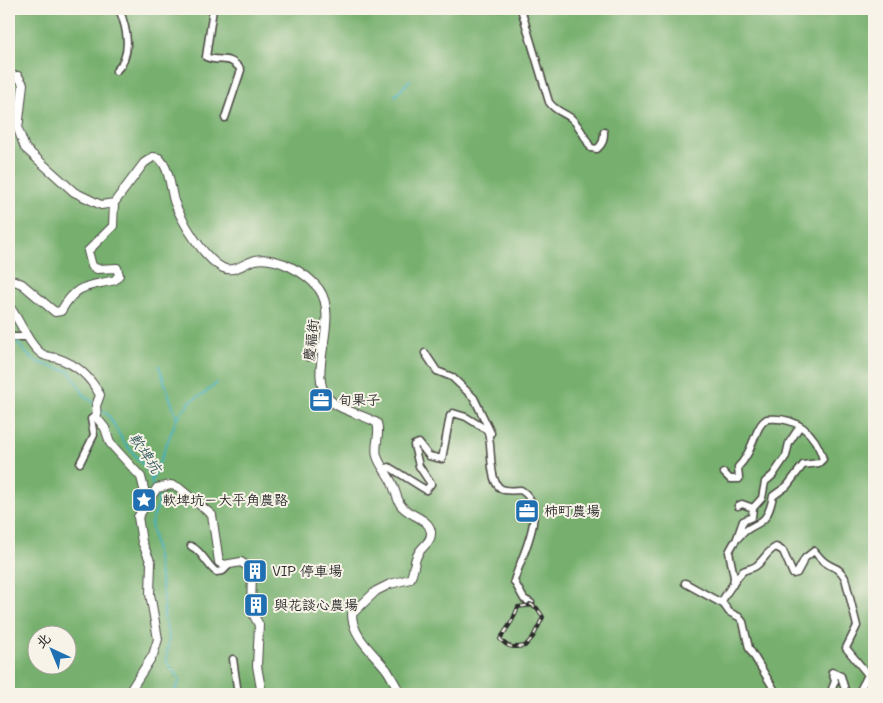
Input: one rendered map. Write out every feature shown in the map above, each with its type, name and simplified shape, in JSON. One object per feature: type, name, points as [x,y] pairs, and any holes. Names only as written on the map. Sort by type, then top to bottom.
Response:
[{"type":"street","points":[[116,71],[124,57],[128,38],[119,9]]},
{"type":"street","points":[[213,9],[206,57],[214,60],[227,58],[241,70],[225,118]]},
{"type":"street","points":[[521,9],[549,102],[554,110],[569,117],[580,128],[591,148],[597,149],[600,146],[604,140],[604,132]]},
{"type":"street","points":[[9,76],[18,76],[23,84],[18,128],[25,148],[74,192],[102,205],[114,203],[112,226],[88,251],[92,266],[97,269],[117,268],[118,275],[115,280],[81,287],[72,294],[61,311],[55,312],[22,284],[12,280],[9,283]]},
{"type":"street","name":"慶福街","points":[[114,203],[148,159],[153,157],[159,158],[187,228],[212,260],[223,268],[230,270],[255,260],[280,263],[294,269],[318,289],[326,310],[325,344],[320,358],[324,391],[331,401],[377,423],[380,431],[376,447],[377,456],[392,482],[400,504],[406,511],[422,520],[430,528],[429,542],[419,551],[414,561],[414,573],[410,579],[390,584],[376,591],[352,614],[356,630],[368,649],[386,669],[400,694]]},
{"type":"street","points":[[9,306],[17,315],[24,337],[43,355],[71,364],[90,376],[100,395],[96,406],[97,416],[105,428],[110,443],[141,478],[147,501]]},
{"type":"street","points":[[9,337],[24,337]]},
{"type":"street","points":[[308,357],[325,344]]},
{"type":"street","points":[[425,353],[437,371],[452,377],[474,398],[492,434],[489,438]]},
{"type":"street","points":[[383,468],[389,467],[422,489],[429,489],[431,484],[419,466],[414,445],[418,442],[429,456],[442,459],[450,416],[453,413],[466,417],[486,430],[489,438],[494,480],[499,488],[521,490],[534,503],[535,514],[532,528],[514,581],[524,599],[531,603]]},
{"type":"street","points":[[80,464],[94,435],[91,419],[97,416]]},
{"type":"street","points":[[724,473],[730,479],[739,479],[738,467],[747,459],[758,428],[764,420],[772,418],[790,419],[810,434],[822,459],[819,463],[802,466],[796,471],[787,486],[773,496],[770,512],[760,524],[736,539]]},
{"type":"street","points":[[732,586],[734,577],[729,552],[743,521],[752,517],[753,508],[762,498],[764,482],[773,475],[786,456],[789,443],[800,426]]},
{"type":"street","points":[[128,694],[153,655],[158,639],[150,594],[152,563],[138,528],[138,517],[155,489],[171,485],[178,487],[212,515],[219,562],[224,565],[241,562],[252,572],[251,610],[259,624],[256,666],[262,694]]},
{"type":"street","points":[[738,506],[742,504],[753,508]]},
{"type":"street","points":[[192,546],[199,550],[209,566],[216,572],[224,571],[230,564]]},
{"type":"street","points":[[723,604],[724,596],[742,571],[757,566],[769,550],[776,546],[783,551],[793,574],[797,573],[805,558],[814,551],[828,565],[837,567],[845,578],[857,626],[846,648],[874,682]]},
{"type":"street","points":[[685,582],[723,604],[743,622],[749,648],[777,694]]},
{"type":"street","points":[[233,659],[238,694]]},
{"type":"street","points":[[830,694],[835,680],[832,672],[841,676],[845,690],[844,694]]},
{"type":"street","points":[[858,694],[868,675]]},
{"type":"street","points":[[795,694],[797,692],[801,694]]},
{"type":"green space","points":[[9,9],[874,9],[874,694],[9,694]]},
{"type":"waterway","points":[[395,96],[410,80]]},
{"type":"waterway","name":"軟埤坑","points":[[9,327],[12,334]]},
{"type":"waterway","name":"軟埤坑","points":[[14,338],[20,347],[37,362],[69,371],[85,396],[94,403]]},
{"type":"waterway","points":[[152,481],[177,418],[159,366]]},
{"type":"waterway","points":[[177,418],[191,401],[217,383]]},
{"type":"waterway","name":"軟埤坑","points":[[99,408],[109,416],[123,441],[149,472],[153,487]]},
{"type":"waterway","name":"軟埤坑","points":[[156,494],[159,503],[151,523],[164,600],[164,618],[169,637],[166,661],[180,680],[173,694]]},
{"type":"railway","points":[[530,604],[537,608],[543,617],[533,637],[525,646],[508,646],[500,639],[512,621],[518,607],[533,605]]},
{"type":"place","name":"旬果子","points":[[321,400]]},
{"type":"place","name":"軟埤坑－大平角農路","points":[[144,500]]},
{"type":"place","name":"柿町農場","points":[[527,511]]},
{"type":"place","name":"VIP 停車場","points":[[255,571]]},
{"type":"place","name":"與花談心農場","points":[[256,605]]}]
